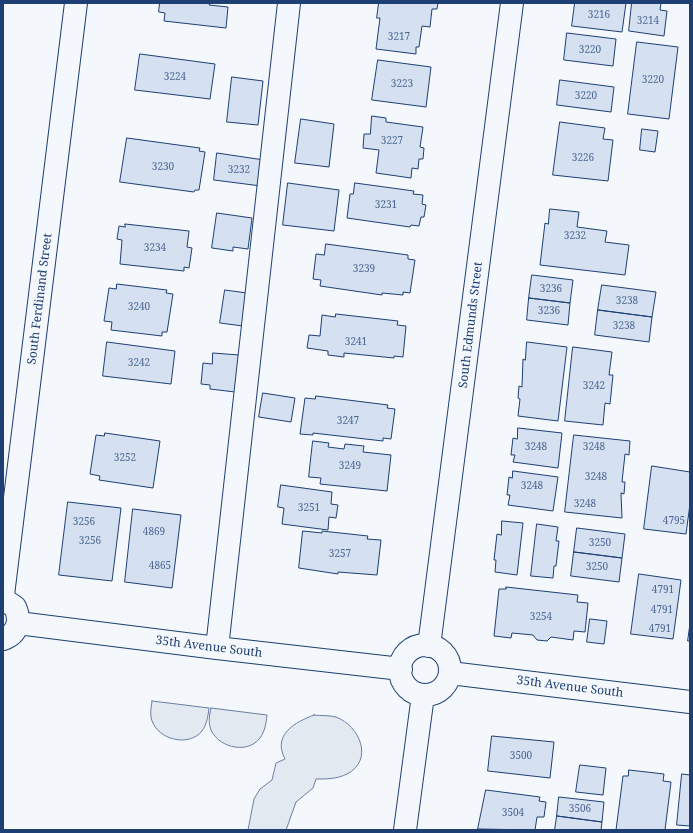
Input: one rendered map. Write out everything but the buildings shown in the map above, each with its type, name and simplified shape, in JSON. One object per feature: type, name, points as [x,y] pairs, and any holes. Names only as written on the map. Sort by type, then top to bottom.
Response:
[{"type":"street","name":"South Ferdinand Street","points":[[3,596],[76,3]]},
{"type":"street","points":[[217,648],[288,3]]},
{"type":"street","name":"South Edmunds Street","points":[[429,646],[512,3]]},
{"type":"street","points":[[3,599],[15,607],[18,613],[18,623],[13,633],[3,639]]},
{"type":"street","name":"35th Avenue South","points":[[18,623],[217,648],[401,668]]},
{"type":"street","points":[[429,646],[441,651],[446,657],[450,673],[444,686],[438,692],[423,695],[409,689],[401,675],[401,668],[404,658],[409,651],[416,647],[429,646]]},
{"type":"street","name":"35th Avenue South","points":[[450,673],[690,702]]},
{"type":"street","points":[[405,830],[423,695]]},
{"type":"shaded area","points":[[152,701],[209,708],[205,726],[197,736],[191,739],[177,740],[170,738],[158,730],[152,722]]},
{"type":"shaded area","points":[[211,708],[267,715],[263,733],[255,743],[249,746],[235,747],[228,745],[216,738],[212,732],[209,720]]},
{"type":"shaded area","points":[[314,715],[336,717],[344,721],[352,728],[361,744],[362,752],[360,760],[355,768],[343,776],[316,779],[313,788],[296,802],[286,830],[248,830],[254,799],[260,789],[272,780],[276,763],[285,759],[281,743],[283,736],[300,721]]}]
